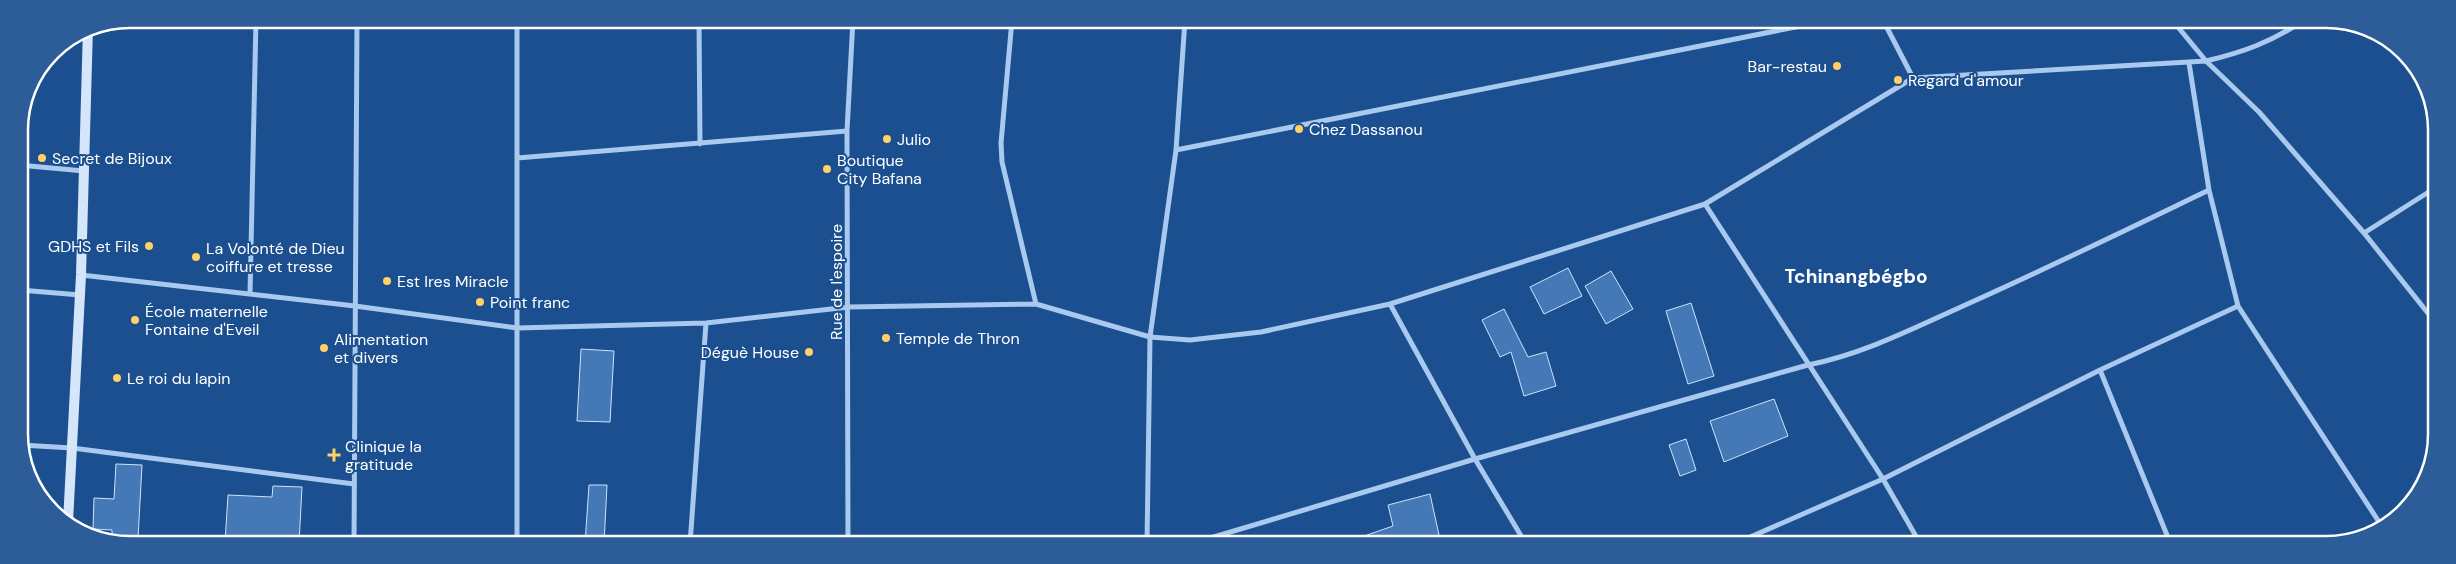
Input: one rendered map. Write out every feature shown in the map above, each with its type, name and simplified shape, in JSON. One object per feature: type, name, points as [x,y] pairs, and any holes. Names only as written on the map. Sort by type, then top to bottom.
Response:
[{"type":"main road","points":[[68,516],[81,275],[88,37]]},
{"type":"street","points":[[250,294],[256,28]]},
{"type":"street","points":[[354,536],[357,28]]},
{"type":"street","points":[[517,28],[518,536]]},
{"type":"street","points":[[699,28],[700,144]]},
{"type":"street","name":"Rue de l'espoire","points":[[848,536],[849,307],[847,131],[853,28]]},
{"type":"street","points":[[1011,28],[1001,143],[1002,162],[1036,304]]},
{"type":"street","points":[[1147,536],[1150,337],[1176,150],[1184,28]]},
{"type":"street","points":[[1176,150],[1791,28]]},
{"type":"street","points":[[1888,28],[1913,78]]},
{"type":"street","points":[[2179,28],[2206,61],[2259,112],[2364,233],[2428,313]]},
{"type":"street","points":[[81,275],[355,306],[517,328],[706,323],[849,307],[1036,304],[1150,337],[1190,340],[1261,332],[1390,304],[1705,204],[1913,78],[2206,61],[2238,54],[2276,39],[2292,28]]},
{"type":"street","points":[[2189,63],[2210,190],[2238,306],[2379,522]]},
{"type":"street","points":[[517,158],[847,131]]},
{"type":"street","points":[[28,166],[84,171]]},
{"type":"street","points":[[1217,536],[1476,459],[1808,365],[1840,359],[1879,344],[2010,285],[2210,190]]},
{"type":"street","points":[[2364,233],[2428,192]]},
{"type":"street","points":[[1705,204],[1883,479],[1916,536]]},
{"type":"street","points":[[28,291],[80,295]]},
{"type":"street","points":[[1390,304],[1521,536]]},
{"type":"street","points":[[1751,536],[1883,479],[2100,370],[2238,306]]},
{"type":"street","points":[[691,536],[706,323]]},
{"type":"street","points":[[2100,370],[2167,536]]},
{"type":"street","points":[[28,445],[72,448],[354,484]]},
{"type":"building","points":[[1568,268],[1582,296],[1544,314],[1530,287]]},
{"type":"building","points":[[1611,271],[1633,309],[1606,324],[1585,286]]},
{"type":"building","points":[[1691,303],[1714,376],[1688,384],[1666,311]]},
{"type":"building","points":[[1504,309],[1528,357],[1546,352],[1556,386],[1524,396],[1511,352],[1500,357],[1482,320]]},
{"type":"building","points":[[581,349],[614,351],[610,422],[577,421]]},
{"type":"building","points":[[1774,399],[1788,436],[1724,462],[1710,421]]},
{"type":"building","points":[[1686,439],[1696,470],[1680,476],[1669,445]]},
{"type":"building","points":[[116,464],[142,465],[138,536],[112,535],[112,530],[93,529],[94,498],[114,499]]},
{"type":"building","points":[[589,485],[607,485],[604,536],[586,536]]},
{"type":"building","points":[[273,486],[302,487],[299,536],[225,536],[228,495],[272,497]]},
{"type":"building","points":[[1430,494],[1439,536],[1364,536],[1393,526],[1388,505]]},
{"type":"place","name":"Bar-restau","points":[[1837,66]]},
{"type":"place","name":"Regard d'amour","points":[[1898,80]]},
{"type":"place","name":"Chez Dassanou","points":[[1299,129]]},
{"type":"place","name":"Julio","points":[[887,139]]},
{"type":"place","name":"Secret de Bijoux","points":[[42,158]]},
{"type":"place","name":"Boutique City Bafana","points":[[827,169]]},
{"type":"place","name":"GDHS et Fils","points":[[149,246]]},
{"type":"place","name":"La Volonté de Dieu coiffure et tresse","points":[[196,257]]},
{"type":"place","name":"Est Ires Miracle","points":[[387,281]]},
{"type":"place","name":"Point franc","points":[[480,302]]},
{"type":"place","name":"École maternelle Fontaine d'Eveil","points":[[135,320]]},
{"type":"place","name":"Temple de Thron","points":[[886,338]]},
{"type":"place","name":"Alimentation et divers","points":[[324,348]]},
{"type":"place","name":"Déguè House","points":[[809,352]]},
{"type":"place","name":"Le roi du lapin","points":[[117,378]]},
{"type":"place","name":"Clinique la gratitude","points":[[334,455]]},
{"type":"district","name":"Tchinangbégbo","points":[[1856,276]]}]
